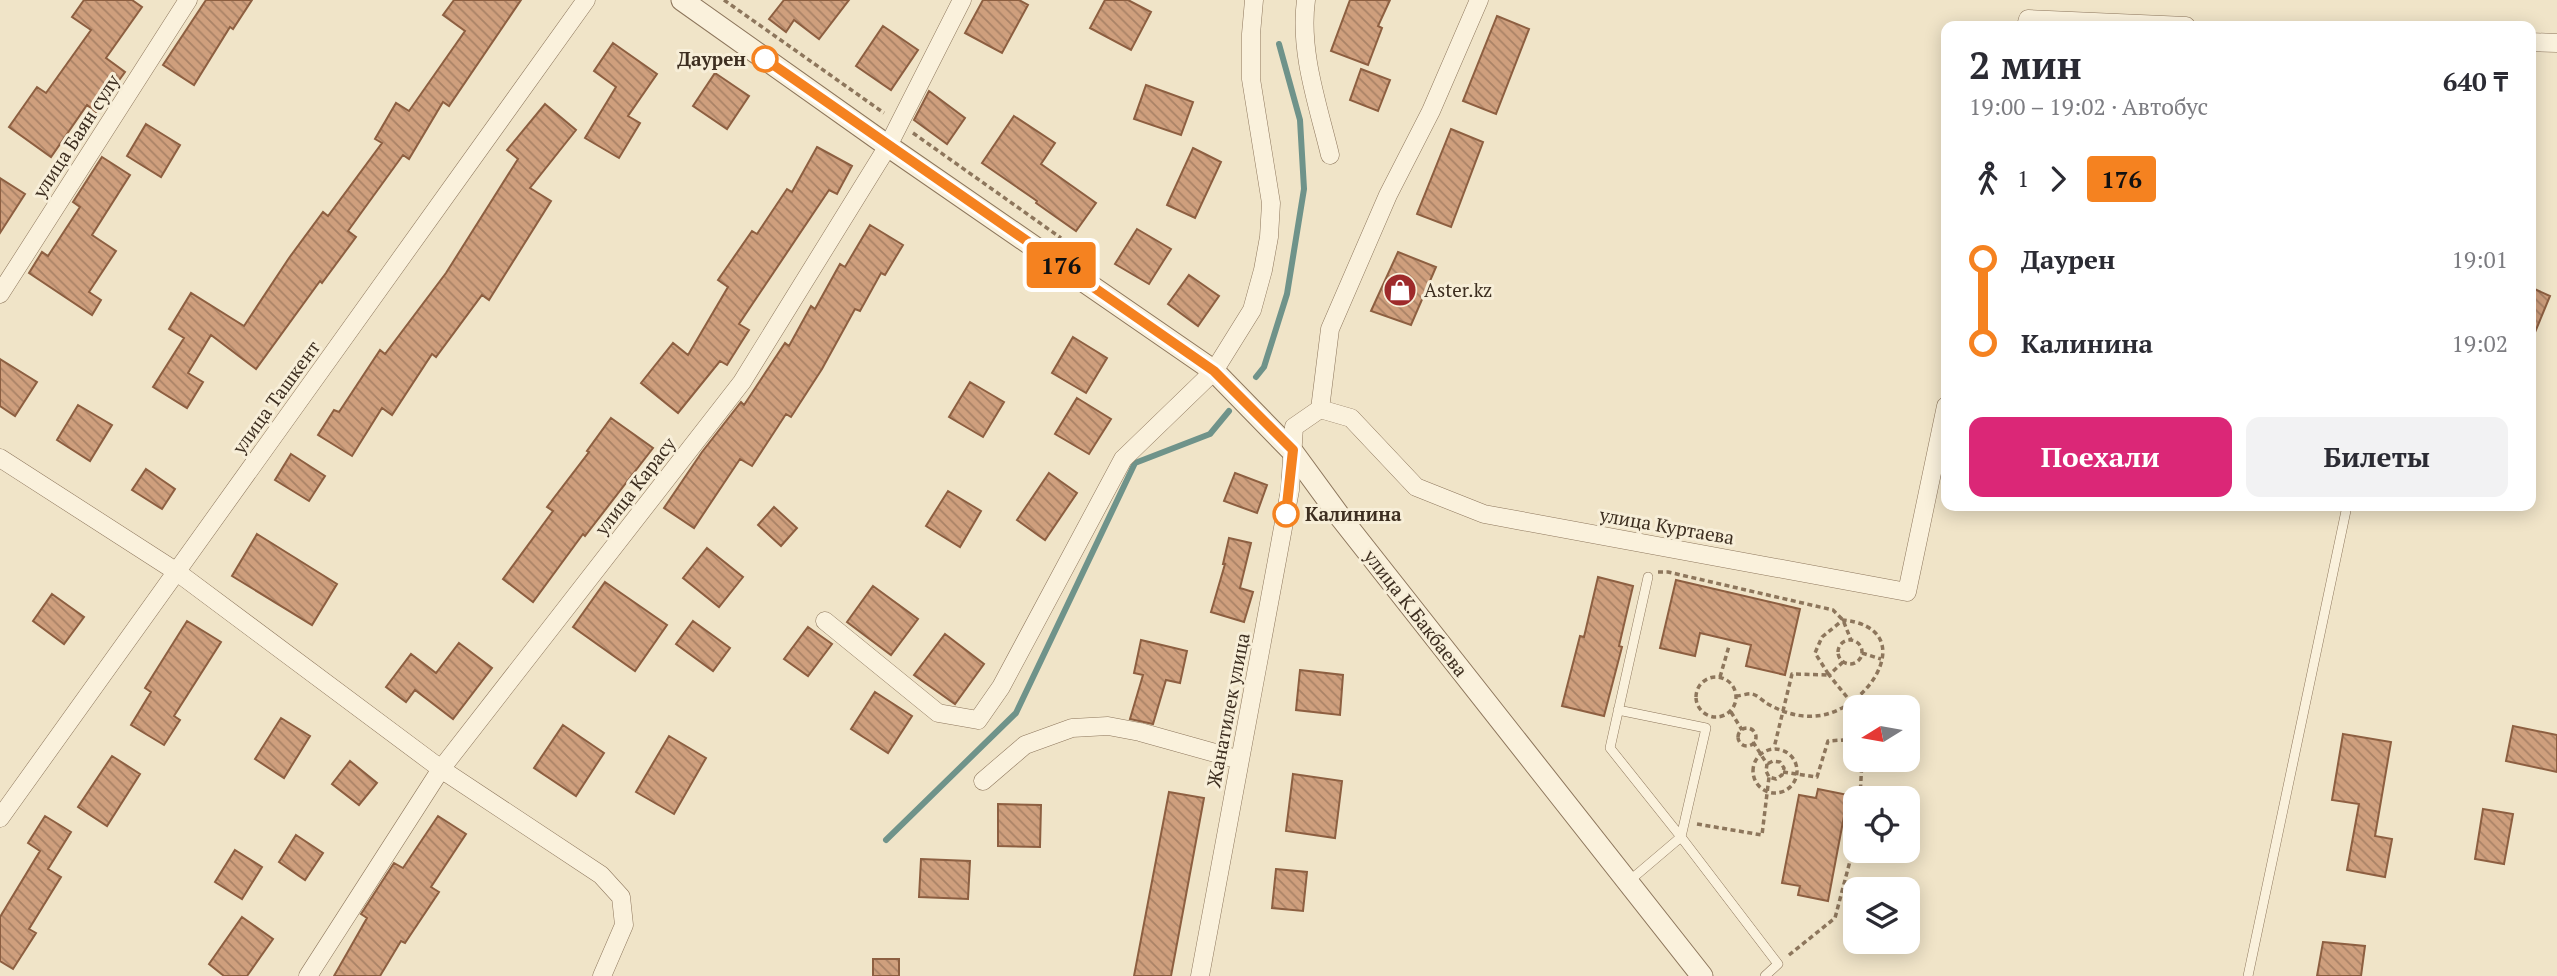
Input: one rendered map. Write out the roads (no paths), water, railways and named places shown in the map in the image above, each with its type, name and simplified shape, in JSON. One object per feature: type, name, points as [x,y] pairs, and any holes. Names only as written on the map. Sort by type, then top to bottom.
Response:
[{"type":"street","name":"улица Баян сулу","points":[[0,294],[188,0]]},
{"type":"street","name":"улица Ташкент","points":[[0,818],[586,0]]},
{"type":"street","name":"улица К.Бакбаева","points":[[681,0],[1214,371],[1293,450],[1341,518],[1702,976]]},
{"type":"street","name":"улица Карасу","points":[[308,976],[441,769],[742,382],[888,146],[962,0]]},
{"type":"street","points":[[825,621],[938,713],[978,720],[1001,687],[1123,459],[1214,371],[1251,310],[1269,237],[1270,204],[1251,79],[1254,0]]},
{"type":"street","points":[[1306,0],[1303,24],[1307,58],[1330,155]]},
{"type":"street","points":[[1293,450],[1294,427],[1320,409],[1330,329],[1388,195],[1431,111],[1479,0]]},
{"type":"street","points":[[2027,21],[2073,21]]},
{"type":"street","points":[[2536,42],[2557,43]]},
{"type":"street","name":"улица Куртаева","points":[[1320,409],[1351,418],[1416,487],[1484,513],[1907,592],[1941,430]]},
{"type":"street","name":"Жанатилек улица","points":[[1199,976],[1290,490],[1293,450]]},
{"type":"street","points":[[0,458],[177,572],[441,769],[601,875],[621,897],[624,925],[602,976]]},
{"type":"street","points":[[983,781],[1025,745],[1072,728],[1119,728],[1240,760]]},
{"type":"lane","points":[[2248,976],[2346,511]]},
{"type":"lane","points":[[1648,577],[1609,748],[1778,964],[1765,976]]},
{"type":"lane","points":[[1618,710],[1706,729],[1681,837],[1627,883]]},
{"type":"waterway","points":[[1256,377],[1264,367],[1287,294],[1304,189],[1300,120],[1279,44]]},
{"type":"waterway","points":[[886,840],[1016,713],[1135,463],[1210,434],[1229,411]]},
{"type":"place","name":"Даурен","points":[[765,59]]},
{"type":"place","name":"Aster.kz","points":[[1400,290]]},
{"type":"place","name":"Калинина","points":[[1286,514]]}]
